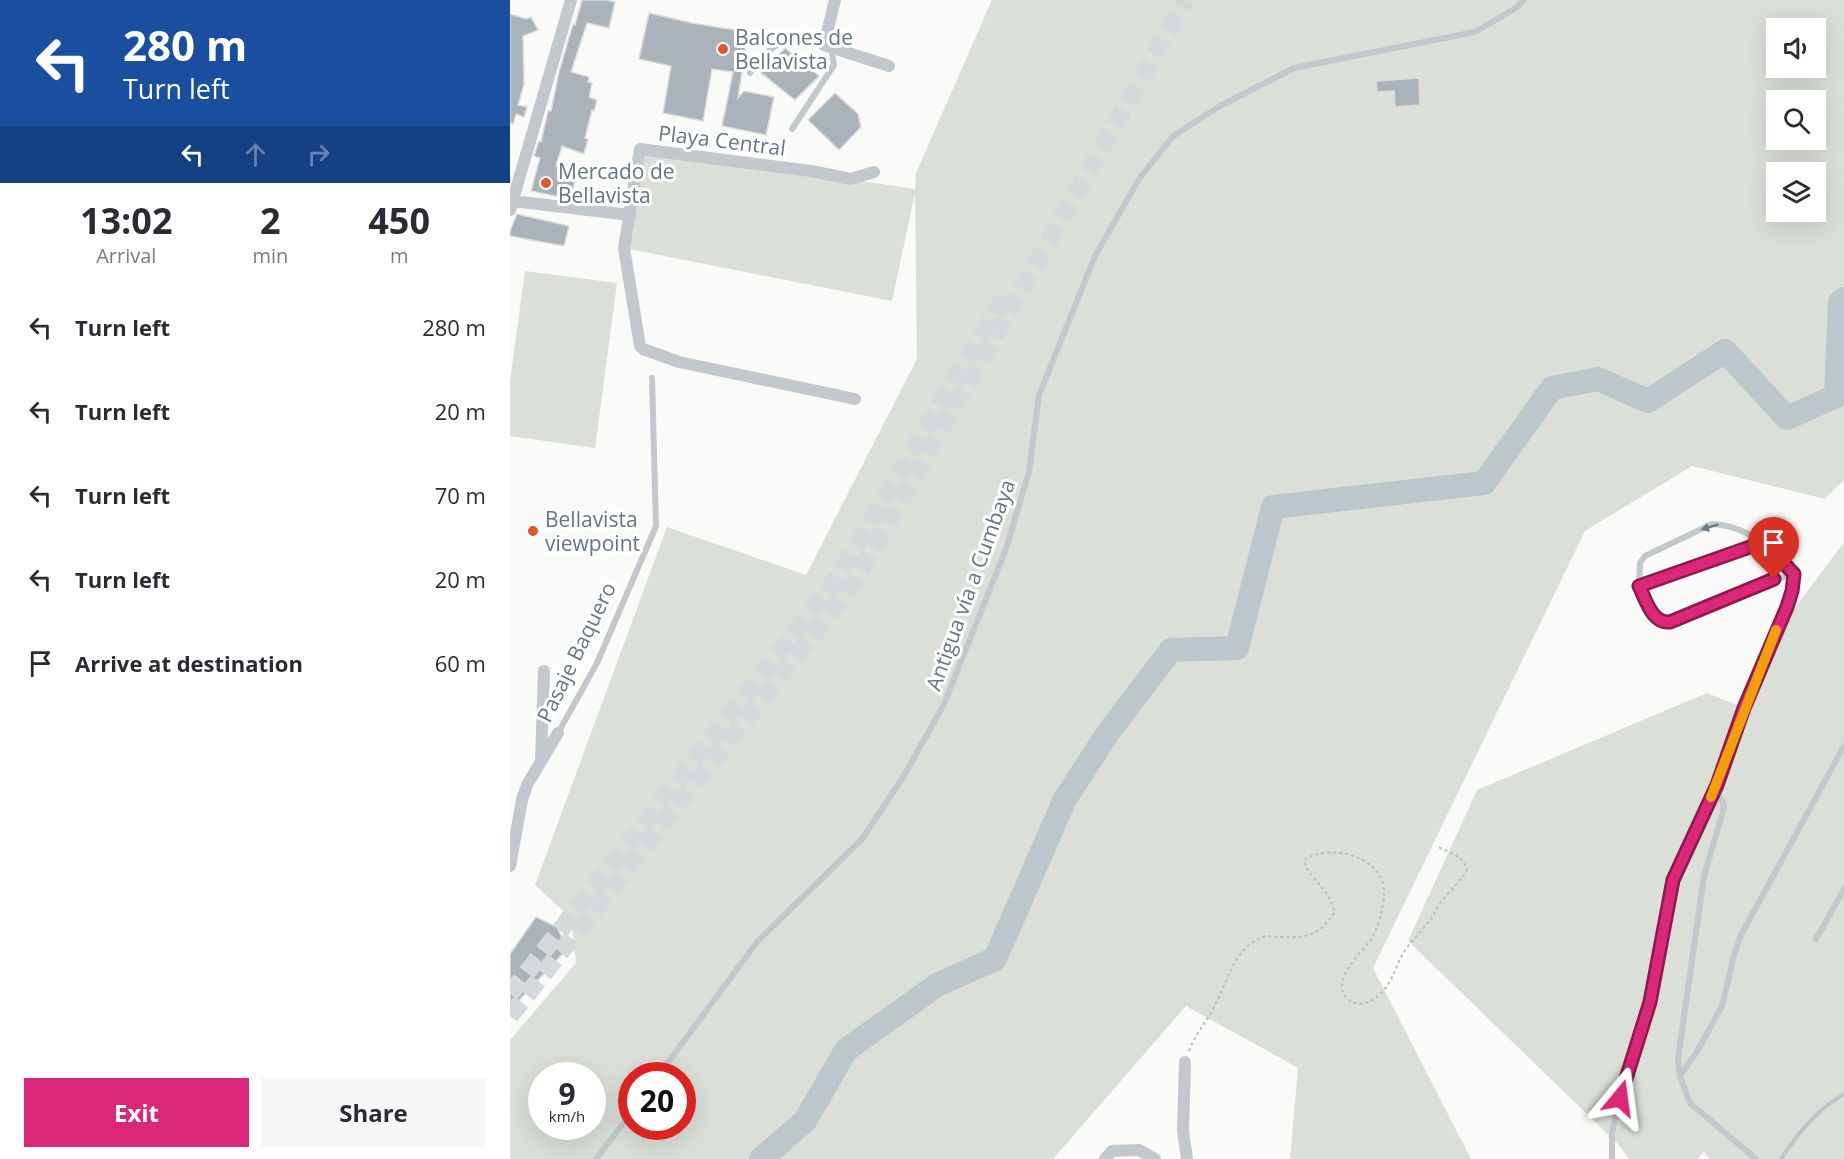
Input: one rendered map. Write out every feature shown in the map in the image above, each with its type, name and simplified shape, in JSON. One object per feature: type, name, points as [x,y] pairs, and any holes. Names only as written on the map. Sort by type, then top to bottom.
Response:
[{"type":"street","points":[[571,0],[512,206],[630,215],[624,248],[642,348],[679,362],[855,399]]},
{"type":"street","points":[[835,0],[827,46],[889,66]]},
{"type":"street","name":"Playa Central","points":[[630,215],[640,149],[811,171],[849,179],[874,172]]},
{"type":"street","points":[[541,762],[544,671]]},
{"type":"street","name":"Pasaje Baquero","points":[[510,866],[526,785],[558,733]]},
{"type":"street","points":[[1185,1062],[1183,1131],[1186,1159]]},
{"type":"street","points":[[1105,1159],[1112,1151],[1139,1150],[1155,1159]]},
{"type":"lane","name":"Antigua vía a Cumbaya","points":[[668,1062],[757,942],[862,839],[905,774],[945,704],[1005,549],[1029,472],[1039,395],[1091,267],[1139,178],[1173,136],[1220,106],[1294,68],[1475,32],[1516,8],[1524,0]]},
{"type":"lane","points":[[750,73],[771,48],[783,42],[827,46],[834,65],[792,129]]},
{"type":"lane","name":"Pasaje Baquero","points":[[558,733],[597,663],[656,526],[652,378]]},
{"type":"lane","points":[[1612,1159],[1612,1132],[1624,1081],[1650,1002],[1673,880],[1714,792],[1744,708],[1787,607],[1794,574],[1764,542],[1723,525],[1712,524],[1645,556],[1640,563],[1639,586],[1656,620],[1663,623],[1774,579],[1794,574]]},
{"type":"lane","points":[[1639,586],[1764,542]]},
{"type":"lane","points":[[1680,1076],[1698,1050],[1722,1006],[1741,935],[1844,746]]},
{"type":"lane","points":[[1714,792],[1722,800],[1724,808],[1704,876],[1678,1059],[1680,1076],[1690,1103],[1756,1159]]},
{"type":"lane","points":[[1816,939],[1844,889]]},
{"type":"lane","points":[[596,1159],[618,1130]]},
{"type":"path","points":[[1185,1062],[1196,1034],[1216,1004],[1233,965],[1249,946],[1264,936],[1300,938],[1323,929],[1335,912],[1328,895],[1308,871],[1304,860],[1311,855],[1323,852],[1358,857],[1381,873],[1385,894],[1373,936],[1351,962],[1343,979],[1344,992],[1349,1000],[1361,1004],[1372,1001],[1381,994],[1390,984],[1406,950],[1467,870],[1465,863],[1459,858],[1436,846]]},
{"type":"shaded area","points":[[992,0],[1844,0],[1844,480],[1825,499],[1692,466],[1585,531],[1373,968],[1471,1159],[1290,1159],[1298,1068],[1186,1006],[1053,1159],[510,1159],[510,1040],[576,963],[571,918],[535,885],[667,527],[806,575],[917,359],[915,193],[892,301],[624,248],[643,149],[915,189],[916,173]]},
{"type":"shaded area","points":[[525,271],[617,283],[595,448],[510,436],[510,381]]},
{"type":"shaded area","points":[[1844,542],[1844,1159],[1710,1159],[1704,1152],[1697,1159],[1629,1159],[1620,1146],[1408,941],[1477,790],[1707,693],[1742,707],[1792,612]]},
{"type":"building","points":[[582,0],[615,2],[609,28],[587,23],[571,72],[589,77],[588,82],[592,83],[589,97],[597,100],[585,138],[588,139],[584,154],[562,146],[556,166],[578,171],[570,199],[531,191],[540,158],[534,156],[539,141],[541,142],[548,111],[551,111],[559,72]]},
{"type":"building","points":[[649,13],[748,32],[738,98],[744,91],[774,97],[766,135],[722,126],[733,72],[712,69],[703,121],[663,113],[671,66],[639,59]]},
{"type":"building","points":[[510,14],[526,19],[531,17],[538,30],[523,36],[524,84],[518,105],[527,107],[524,117],[516,114],[513,124],[510,123]]},
{"type":"building","name":"Balcones de Bellavista","points":[[785,48],[819,76],[795,100],[761,73]]},
{"type":"building","points":[[1419,78],[1420,105],[1395,107],[1394,91],[1377,92],[1376,81]]},
{"type":"building","name":"Balcones de Bellavista","points":[[835,93],[858,114],[861,127],[839,150],[808,120]]},
{"type":"building","points":[[517,214],[569,226],[564,246],[510,236]]},
{"type":"building","points":[[536,917],[557,927],[567,949],[510,1010],[510,954]]},
{"type":"waterway","points":[[761,1159],[805,1121],[846,1050],[937,985],[995,959],[1065,799],[1110,730],[1171,650],[1237,648],[1273,507],[1484,483],[1552,388],[1598,379],[1648,401],[1725,351],[1787,418],[1836,396],[1840,302],[1844,299]]},
{"type":"waterway","points":[[1781,1159],[1809,1123],[1825,1107],[1844,1094]]},
{"type":"tunnel","points":[[510,1016],[853,584],[1186,0]]},
{"type":"tunnel","points":[[510,994],[837,578],[1004,297]]},
{"type":"slow traffic","points":[[1711,797],[1776,630]]},
{"type":"place","name":"Balcones de Bellavista","points":[[723,49]]},
{"type":"place","name":"Mercado de Bellavista","points":[[546,183]]},
{"type":"place","name":"Bellavista viewpoint","points":[[533,531]]},
{"type":"route","points":[[1620,1098],[1650,1002],[1673,880],[1717,785],[1744,708],[1787,607],[1794,574],[1776,552],[1764,542],[1639,586],[1656,620],[1663,623],[1774,579]]}]
